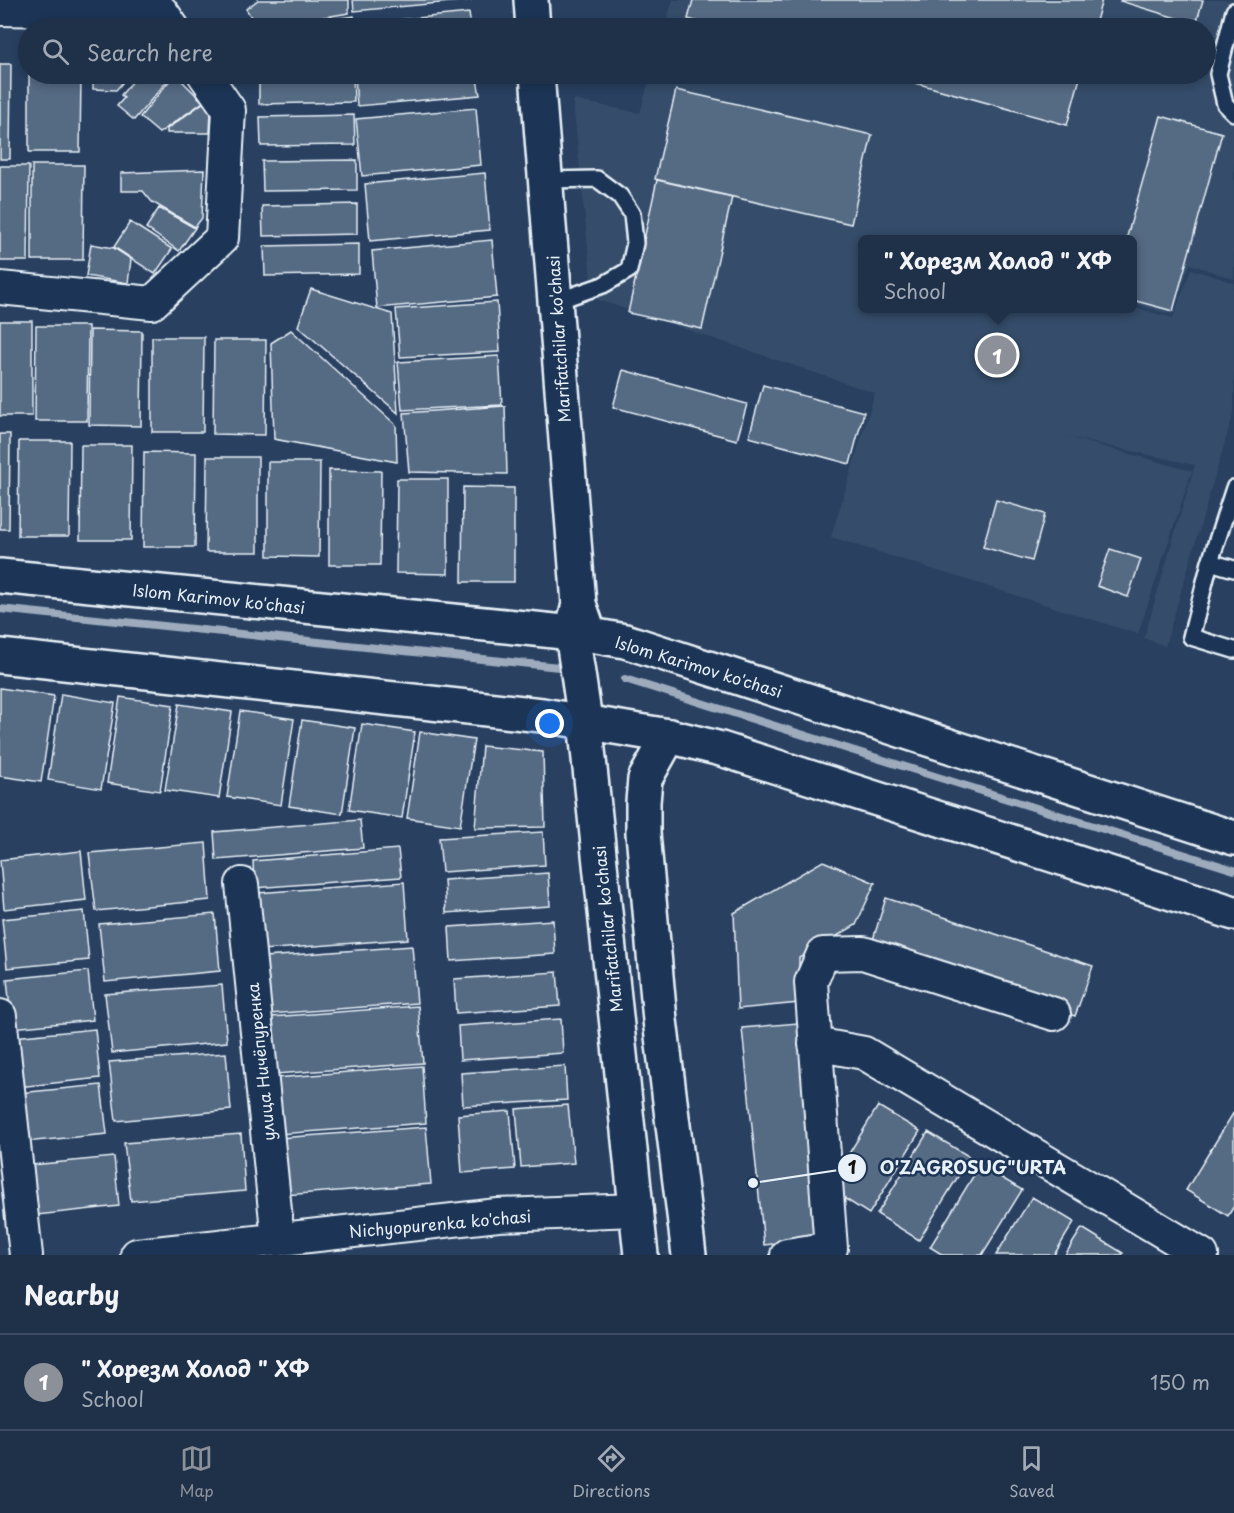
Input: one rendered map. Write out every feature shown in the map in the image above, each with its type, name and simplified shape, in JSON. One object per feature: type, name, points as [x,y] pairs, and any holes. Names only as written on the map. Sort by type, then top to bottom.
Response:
[{"type":"main road","points":[[531,0],[532,18]]},
{"type":"main road","name":"Marifatchilar ko'chasi","points":[[538,84],[580,624],[585,721],[641,1255]]},
{"type":"main road","name":"Islom Karimov ko'chasi","points":[[0,576],[580,624],[625,641],[1234,838]]},
{"type":"main road","points":[[0,656],[542,715],[669,736],[721,749],[1234,913]]},
{"type":"main road","points":[[669,736],[645,779],[643,833],[660,1020],[689,1255]]},
{"type":"street","points":[[0,9],[162,12],[166,18]]},
{"type":"street","points":[[0,288],[152,303],[222,238],[229,110],[211,84]]},
{"type":"street","name":"улица Ничёпуренка","points":[[242,884],[278,1239]]},
{"type":"street","points":[[787,1255],[835,1251],[811,982],[823,954],[863,953],[1054,1014]]},
{"type":"street","points":[[0,1016],[26,1255]]},
{"type":"street","points":[[815,1044],[864,1053],[1202,1255]]},
{"type":"street","name":"Nichyopurenka ko'chasi","points":[[137,1255],[187,1252],[278,1239],[328,1239],[498,1215],[637,1210]]},
{"type":"lane","points":[[1234,11],[1218,74],[1225,104],[1234,113]]},
{"type":"lane","points":[[546,180],[597,179],[620,196],[632,214],[635,243],[629,270],[603,285],[554,302]]},
{"type":"lane","points":[[1234,488],[1210,562],[1191,637],[1234,650]]},
{"type":"lane","points":[[1210,562],[1234,569]]},
{"type":"shaded area","points":[[673,0],[1200,0],[1194,18],[667,18]]},
{"type":"shaded area","points":[[1201,0],[1234,0],[1234,279],[1190,264],[1172,315],[1137,304],[1137,235],[858,235],[858,313],[1137,313],[1137,308],[1173,318],[1191,269],[1234,283],[1234,411],[1165,646],[1144,638],[1195,465],[1064,436],[1192,471],[1138,634],[831,537],[875,393],[593,298],[573,100],[640,113],[648,84],[1216,84],[1216,18],[1195,18]]},
{"type":"building","points":[[258,0],[349,0],[349,13],[319,18],[252,18],[246,9]]},
{"type":"building","points":[[353,0],[472,0],[354,11]]},
{"type":"building","points":[[693,0],[1102,0],[1097,18],[688,18]]},
{"type":"building","points":[[1203,0],[1198,18],[1176,18],[1120,1]]},
{"type":"building","points":[[469,13],[470,18],[417,18]]},
{"type":"building","points":[[0,64],[11,64],[10,159],[0,159]]},
{"type":"building","points":[[29,84],[81,84],[80,152],[29,152]]},
{"type":"building","points":[[93,84],[121,84],[116,90],[93,89]]},
{"type":"building","points":[[130,84],[165,84],[134,120],[117,106],[124,98],[121,95]]},
{"type":"building","points":[[167,84],[185,84],[203,102],[159,133],[140,117]]},
{"type":"building","points":[[259,84],[353,84],[354,102],[259,104]]},
{"type":"building","points":[[356,84],[478,84],[480,95],[357,106]]},
{"type":"building","points":[[919,84],[1078,84],[1067,125]]},
{"type":"building","points":[[676,90],[872,135],[851,224],[655,179]]},
{"type":"building","points":[[203,103],[211,110],[210,133],[167,133],[167,129]]},
{"type":"building","points":[[476,108],[481,165],[362,176],[356,119]]},
{"type":"building","points":[[354,115],[355,145],[261,146],[260,117]]},
{"type":"building","points":[[1161,116],[1222,133],[1173,311],[1137,301],[1137,235],[1127,235]]},
{"type":"building","points":[[357,160],[357,190],[263,191],[262,161]]},
{"type":"building","points":[[32,165],[84,165],[83,260],[32,260]]},
{"type":"building","points":[[0,166],[29,166],[28,261],[0,261]]},
{"type":"building","points":[[204,170],[202,218],[195,227],[152,202],[143,191],[121,191],[121,173]]},
{"type":"building","points":[[485,173],[490,230],[370,241],[365,184]]},
{"type":"building","points":[[657,180],[732,197],[702,329],[628,313]]},
{"type":"building","points":[[357,204],[357,234],[263,236],[262,206]]},
{"type":"building","points":[[159,208],[195,228],[179,251],[146,228]]},
{"type":"building","points":[[130,222],[172,249],[155,274],[114,247]]},
{"type":"building","points":[[492,240],[497,297],[377,308],[372,251]]},
{"type":"building","points":[[91,244],[114,248],[131,259],[128,283],[86,276]]},
{"type":"building","points":[[359,244],[359,274],[265,276],[264,246]]},
{"type":"building","points":[[311,289],[392,314],[398,413],[298,326]]},
{"type":"building","points":[[497,302],[500,352],[400,357],[396,309]]},
{"type":"building","points":[[0,321],[32,321],[32,416],[0,416]]},
{"type":"building","points":[[36,326],[88,326],[87,421],[35,421]]},
{"type":"building","points":[[90,330],[142,331],[141,426],[89,425]]},
{"type":"building","points":[[291,330],[396,425],[397,462],[274,439],[271,343]]},
{"type":"building","points":[[152,337],[204,337],[203,432],[152,432]]},
{"type":"building","points":[[214,340],[266,340],[265,435],[213,434]]},
{"type":"building","points":[[499,356],[502,405],[402,410],[398,362]]},
{"type":"building","points":[[623,370],[747,404],[737,440],[613,407]]},
{"type":"building","points":[[763,385],[864,412],[850,464],[749,437]]},
{"type":"building","points":[[505,406],[507,474],[409,472],[404,413]]},
{"type":"building","points":[[0,434],[10,434],[9,529],[0,529]]},
{"type":"building","points":[[19,441],[70,441],[69,536],[18,536]]},
{"type":"building","points":[[81,445],[132,445],[131,540],[80,540]]},
{"type":"building","points":[[144,452],[196,453],[195,547],[143,547]]},
{"type":"building","points":[[207,457],[258,457],[258,552],[206,552]]},
{"type":"building","points":[[268,462],[320,462],[319,557],[268,556]]},
{"type":"building","points":[[329,470],[381,471],[380,565],[329,565]]},
{"type":"building","points":[[397,479],[448,479],[448,574],[396,573]]},
{"type":"building","points":[[463,487],[514,488],[514,582],[462,582]]},
{"type":"building","points":[[996,500],[1045,514],[1032,561],[983,547]]},
{"type":"building","points":[[1110,549],[1141,559],[1128,597],[1097,586]]},
{"type":"building","points":[[0,688],[54,696],[41,782],[0,776]]},
{"type":"building","points":[[61,694],[115,703],[101,789],[48,780]]},
{"type":"building","points":[[120,697],[173,705],[160,791],[107,783]]},
{"type":"building","points":[[179,704],[232,712],[219,798],[165,790]]},
{"type":"building","points":[[240,711],[294,719],[281,805],[227,797]]},
{"type":"building","points":[[302,720],[355,728],[342,814],[289,806]]},
{"type":"building","points":[[362,724],[415,732],[402,818],[349,810]]},
{"type":"building","points":[[420,732],[474,740],[460,826],[407,818]]},
{"type":"building","points":[[482,746],[543,752],[545,827],[475,828]]},
{"type":"building","points":[[360,820],[363,848],[216,860],[214,832]]},
{"type":"building","points":[[543,832],[545,865],[442,872],[439,838]]},
{"type":"building","points":[[206,843],[210,900],[96,911],[89,853]]},
{"type":"building","points":[[398,849],[401,877],[254,888],[253,861]]},
{"type":"building","points":[[81,851],[86,900],[4,909],[0,860]]},
{"type":"building","points":[[823,861],[875,883],[856,925],[799,958],[799,1003],[738,1009],[734,913]]},
{"type":"building","points":[[548,873],[550,906],[446,913],[444,880]]},
{"type":"building","points":[[404,882],[408,939],[261,950],[257,893]]},
{"type":"building","points":[[886,898],[1093,966],[1075,1016],[871,946]]},
{"type":"building","points":[[84,911],[89,960],[7,968],[2,919]]},
{"type":"building","points":[[215,914],[220,971],[105,982],[99,924]]},
{"type":"building","points":[[553,920],[555,954],[451,961],[449,927]]},
{"type":"building","points":[[412,946],[417,1003],[269,1014],[265,957]]},
{"type":"building","points":[[88,971],[93,1020],[12,1028],[7,979]]},
{"type":"building","points":[[557,972],[560,1006],[456,1013],[454,979]]},
{"type":"building","points":[[222,985],[227,1042],[112,1053],[105,994]]},
{"type":"building","points":[[418,1006],[423,1063],[275,1074],[271,1017]]},
{"type":"building","points":[[561,1019],[563,1053],[460,1060],[458,1026]]},
{"type":"building","points":[[798,1023],[819,1239],[764,1245],[742,1028]]},
{"type":"building","points":[[95,1029],[100,1078],[18,1087],[13,1037]]},
{"type":"building","points":[[226,1053],[231,1110],[116,1121],[109,1062]]},
{"type":"building","points":[[422,1066],[426,1123],[279,1134],[275,1078]]},
{"type":"building","points":[[565,1066],[567,1100],[463,1106],[461,1073]]},
{"type":"building","points":[[101,1085],[107,1134],[25,1142],[19,1093]]},
{"type":"building","points":[[568,1105],[574,1163],[521,1167],[516,1109]]},
{"type":"building","points":[[878,1106],[920,1131],[869,1214],[828,1188]]},
{"type":"building","points":[[510,1111],[515,1169],[462,1173],[458,1115]]},
{"type":"building","points":[[1234,1112],[1234,1206],[1228,1216],[1186,1190]]},
{"type":"building","points":[[426,1127],[431,1184],[284,1195],[279,1138]]},
{"type":"building","points":[[928,1132],[970,1157],[919,1240],[877,1214]]},
{"type":"building","points":[[241,1134],[245,1191],[131,1201],[124,1143]]},
{"type":"building","points":[[114,1157],[119,1206],[37,1215],[32,1165]]},
{"type":"building","points":[[980,1165],[1022,1190],[982,1255],[943,1255],[930,1247]]},
{"type":"building","points":[[1032,1197],[1074,1222],[1054,1255],[996,1255]]},
{"type":"building","points":[[1082,1228],[1123,1253],[1122,1255],[1065,1255]]},
{"type":"waterway","points":[[0,609],[559,667]]},
{"type":"waterway","points":[[625,679],[1234,870]]},
{"type":"place","name":"\" Хорезм Холод \" ХФ","points":[[997,355]]},
{"type":"place","name":"O'ZAGROSUG\"URTA","points":[[753,1183]]}]
